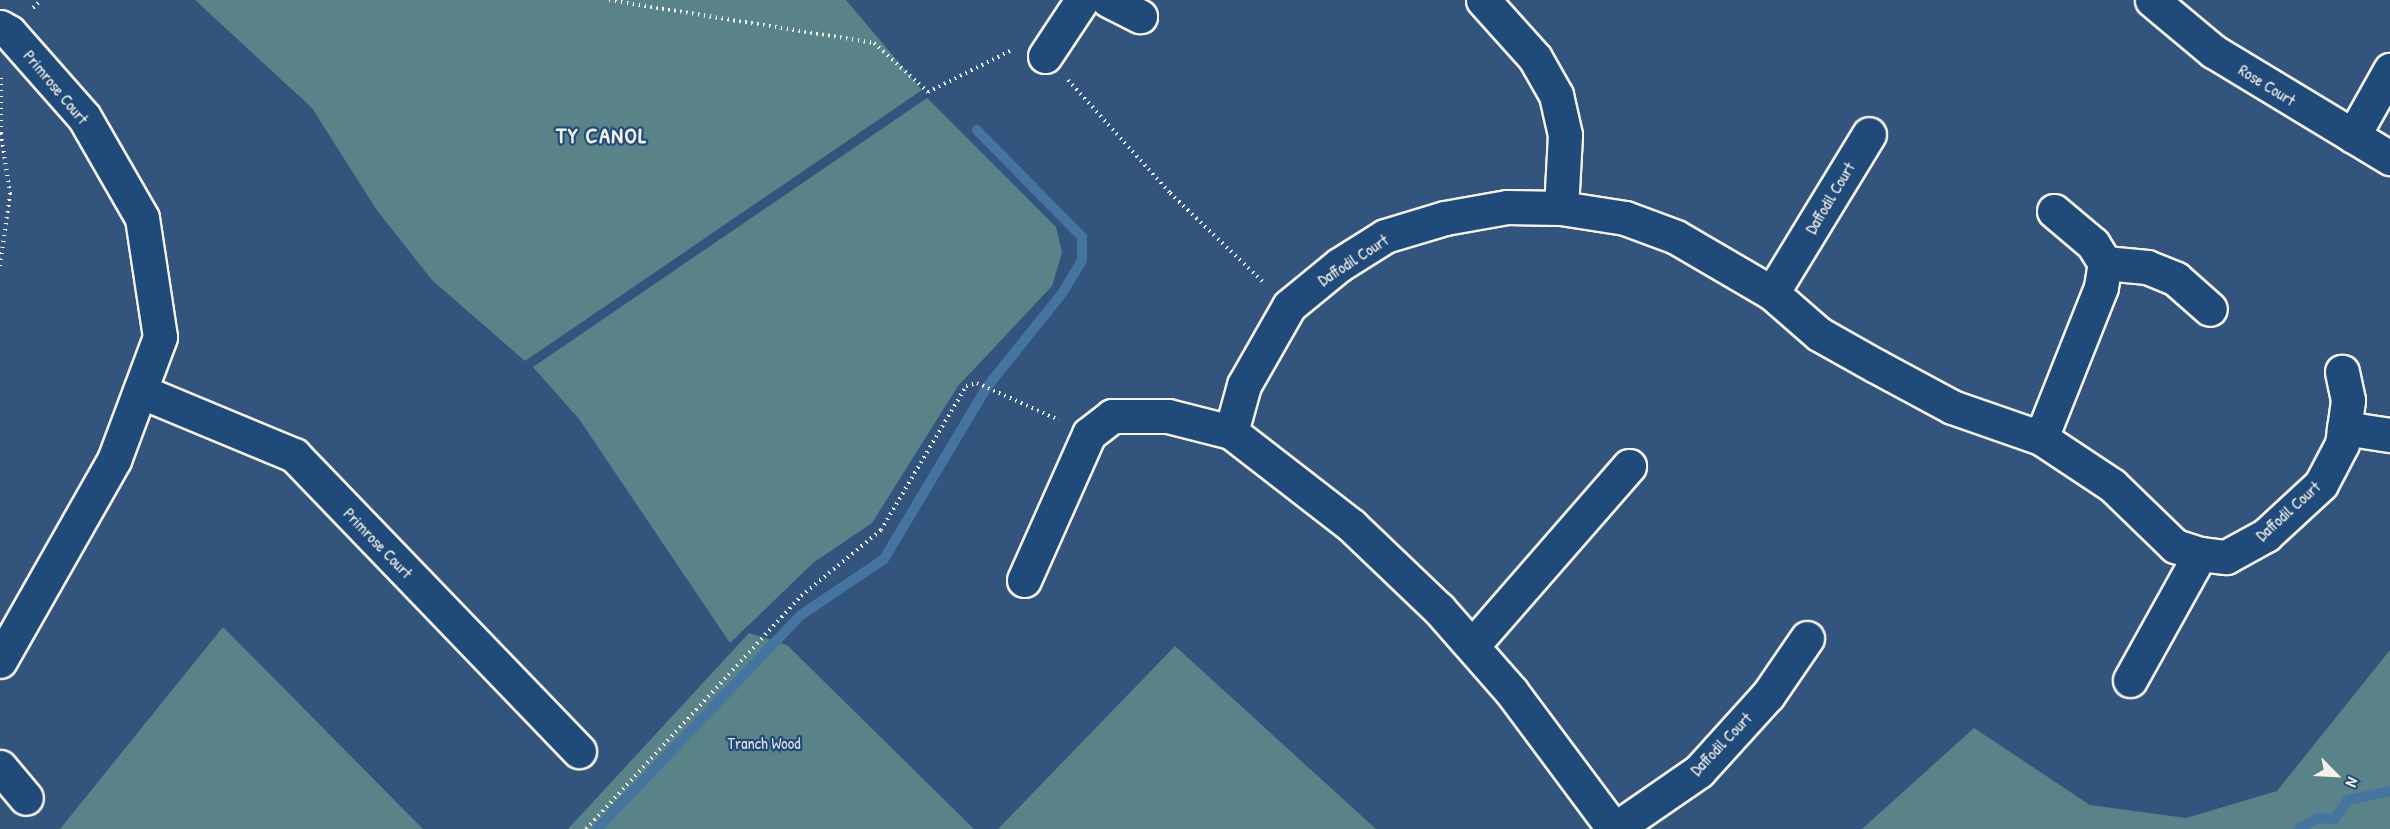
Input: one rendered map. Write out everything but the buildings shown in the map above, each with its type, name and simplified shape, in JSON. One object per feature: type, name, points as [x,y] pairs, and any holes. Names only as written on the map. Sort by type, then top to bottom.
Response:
[{"type":"street","points":[[1045,56],[1082,0]]},
{"type":"street","points":[[1108,0],[1140,16]]},
{"type":"street","points":[[1484,0],[1535,58],[1556,95],[1565,135],[1561,208]]},
{"type":"street","name":"Rose Court","points":[[2152,0],[2213,51],[2390,158]]},
{"type":"street","name":"Primrose Court","points":[[0,662],[114,460],[160,337],[141,218],[84,117],[4,30]]},
{"type":"street","points":[[2354,136],[2390,70]]},
{"type":"street","name":"Daffodil Court","points":[[1772,293],[1869,134]]},
{"type":"street","name":"Daffodil Court","points":[[1231,432],[1244,385],[1289,306],[1339,265],[1385,236],[1445,218],[1507,207],[1561,208],[1625,218],[1676,237],[1772,293],[1819,334],[1876,366],[1952,407],[2041,438],[2112,485],[2175,546],[2200,554],[2226,557],[2266,535],[2321,484],[2342,444],[2348,400],[2342,372]]},
{"type":"street","points":[[2041,438],[2101,287],[2105,263],[2093,244],[2054,211]]},
{"type":"street","points":[[2105,263],[2147,267],[2176,279],[2210,309]]},
{"type":"street","name":"Primrose Court","points":[[140,391],[294,455],[579,751]]},
{"type":"street","name":"Daffodil Court","points":[[1024,580],[1089,434],[1113,416],[1138,414],[1168,416],[1231,432],[1352,526],[1472,646],[1615,829],[1699,771],[1768,694],[1807,638]]},
{"type":"street","points":[[2344,428],[2390,435]]},
{"type":"street","points":[[1472,646],[1629,466]]},
{"type":"street","points":[[2130,680],[2200,554]]},
{"type":"street","points":[[0,767],[26,798]]},
{"type":"path","points":[[0,266],[10,194],[1,133],[0,57],[4,30],[41,0]]},
{"type":"path","points":[[609,0],[873,43],[928,92],[1032,40],[1170,193],[1289,306]]},
{"type":"path","points":[[586,829],[801,596],[881,530],[966,386],[977,382],[1089,434]]},
{"type":"green space","points":[[195,0],[846,0],[922,90],[525,361],[432,280],[376,209],[312,108]]},
{"type":"green space","points":[[927,98],[1056,227],[1062,253],[1052,286],[958,386],[872,523],[813,563],[730,643],[579,419],[533,367]]},
{"type":"green space","points":[[223,627],[423,829],[60,829]]},
{"type":"green space","name":"Tranch Wood","points":[[749,633],[787,645],[974,829],[568,829]]},
{"type":"green space","points":[[1175,646],[1376,829],[998,829]]},
{"type":"green space","points":[[2390,650],[2390,829],[1862,829],[1974,728],[2090,805],[2186,818],[2277,791]]},
{"type":"waterway","points":[[597,829],[801,615],[884,559],[987,387],[1063,292],[1082,260],[1082,237],[977,130]]},
{"type":"waterway","points":[[2299,829],[2317,818],[2334,819],[2348,800],[2390,791]]},
{"type":"district","name":"TY CANOL","points":[[602,136]]}]
